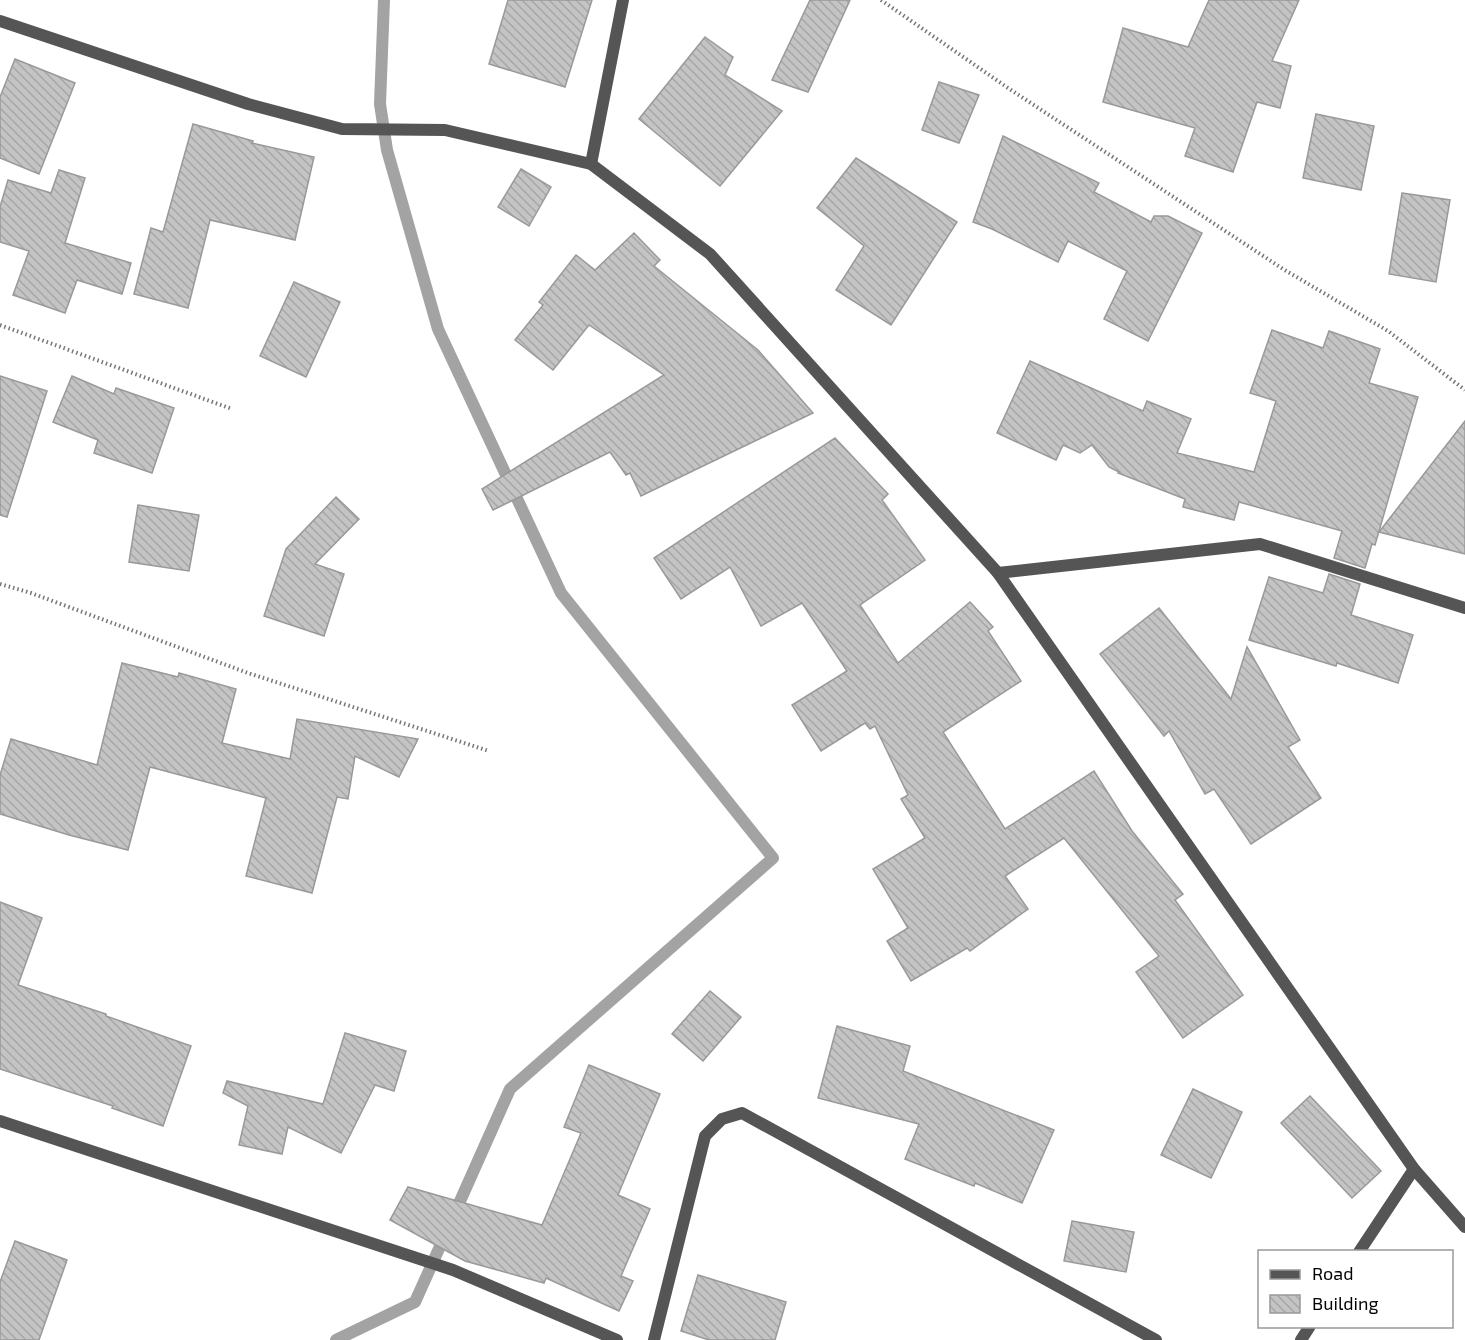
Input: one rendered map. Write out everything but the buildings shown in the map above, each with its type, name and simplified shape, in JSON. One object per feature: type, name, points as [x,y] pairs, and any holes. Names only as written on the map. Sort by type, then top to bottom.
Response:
[{"type":"street","points":[[591,164],[623,0]]},
{"type":"street","points":[[0,21],[248,104],[342,129],[445,130],[591,164],[710,254],[998,573],[1414,1168],[1465,1227]]},
{"type":"street","points":[[998,573],[1260,544],[1465,608]]},
{"type":"street","points":[[654,1340],[705,1136],[722,1119],[741,1113],[1156,1340]]},
{"type":"street","points":[[0,1121],[453,1270],[617,1340]]},
{"type":"street","points":[[1360,1250],[1414,1168]]},
{"type":"path","points":[[881,0],[1008,88],[1284,269],[1388,332],[1465,390]]},
{"type":"path","points":[[0,325],[232,409]]},
{"type":"path","points":[[0,584],[31,592],[248,673],[489,751]]},
{"type":"waterway","points":[[384,0],[380,104],[387,150],[438,329],[561,593],[773,858],[510,1089],[453,1217]]},
{"type":"waterway","points":[[336,1340],[415,1302],[446,1233]]}]
